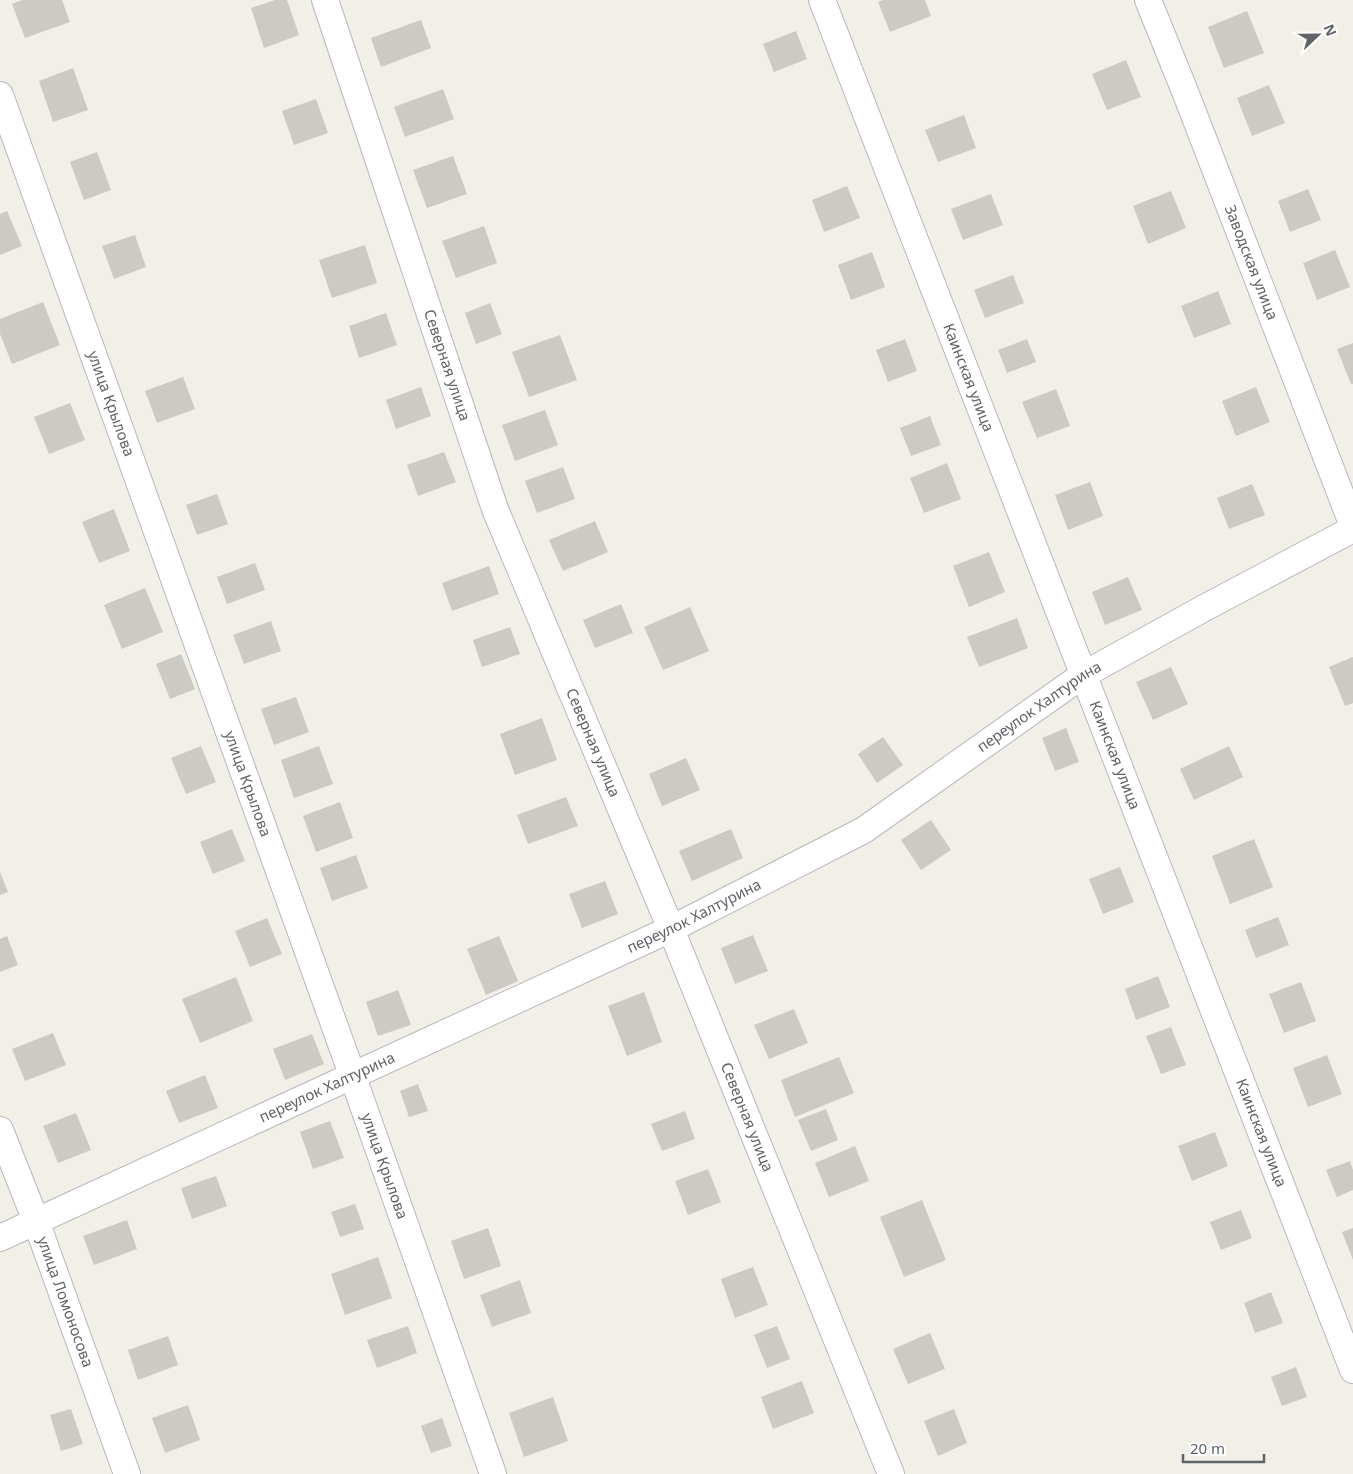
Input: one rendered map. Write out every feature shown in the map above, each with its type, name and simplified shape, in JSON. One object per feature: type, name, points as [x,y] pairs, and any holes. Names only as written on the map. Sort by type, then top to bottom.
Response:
[{"type":"street","name":"Северная улица","points":[[325,0],[495,509],[671,929],[891,1474]]},
{"type":"street","name":"Каинская улица","points":[[822,0],[1353,1370]]},
{"type":"street","name":"Заводская улица","points":[[1148,0],[1190,104],[1353,528]]},
{"type":"street","name":"улица Крылова","points":[[0,95],[353,1076],[493,1474]]},
{"type":"street","name":"переулок Халтурина","points":[[0,1238],[671,929],[864,830],[1083,675],[1353,528]]},
{"type":"street","name":"улица Ломоносова","points":[[0,1130],[36,1221],[127,1474]]},
{"type":"building","points":[[22,0],[62,0],[70,22],[25,38],[12,4]]},
{"type":"building","points":[[275,0],[287,0],[299,35],[264,48],[251,8]]},
{"type":"building","points":[[883,0],[925,0],[931,16],[890,32],[878,2]]},
{"type":"building","points":[[1247,11],[1264,53],[1224,68],[1208,27]]},
{"type":"building","points":[[421,20],[431,48],[381,67],[371,38]]},
{"type":"building","points":[[796,31],[807,59],[774,72],[763,44]]},
{"type":"building","points":[[1126,60],[1141,97],[1107,110],[1092,74]]},
{"type":"building","points":[[73,68],[88,110],[53,122],[39,81]]},
{"type":"building","points":[[1269,85],[1285,123],[1252,136],[1237,98]]},
{"type":"building","points":[[443,89],[454,119],[405,137],[394,107]]},
{"type":"building","points":[[316,99],[328,133],[294,145],[282,111]]},
{"type":"building","points":[[964,115],[976,148],[938,162],[925,130]]},
{"type":"building","points":[[97,152],[111,190],[84,200],[70,162]]},
{"type":"building","points":[[453,156],[467,194],[427,208],[413,170]]},
{"type":"building","points":[[847,186],[860,218],[824,232],[812,200]]},
{"type":"building","points":[[1308,189],[1321,220],[1290,232],[1278,201]]},
{"type":"building","points":[[1171,191],[1186,228],[1148,244],[1133,206]]},
{"type":"building","points":[[991,194],[1003,225],[963,240],[951,209]]},
{"type":"building","points":[[7,211],[22,246],[0,255],[0,214]]},
{"type":"building","points":[[484,226],[497,263],[456,278],[442,241]]},
{"type":"building","points":[[135,235],[146,267],[114,279],[102,246]]},
{"type":"building","points":[[365,245],[377,283],[332,298],[319,260]]},
{"type":"building","points":[[1335,250],[1350,287],[1317,300],[1303,263]]},
{"type":"building","points":[[872,252],[885,287],[851,300],[838,265]]},
{"type":"building","points":[[1013,275],[1024,303],[985,318],[974,290]]},
{"type":"building","points":[[1218,291],[1231,324],[1194,338],[1181,306]]},
{"type":"building","points":[[43,302],[60,345],[12,364],[0,334],[0,319]]},
{"type":"building","points":[[490,303],[502,334],[476,344],[465,313]]},
{"type":"building","points":[[386,313],[397,345],[359,358],[349,326]]},
{"type":"building","points":[[560,335],[577,380],[529,397],[512,352]]},
{"type":"building","points":[[905,339],[917,371],[888,382],[876,350]]},
{"type":"building","points":[[1027,339],[1036,362],[1007,373],[998,350]]},
{"type":"building","points":[[1353,343],[1353,384],[1351,384],[1337,349]]},
{"type":"building","points":[[183,377],[195,409],[157,423],[145,391]]},
{"type":"building","points":[[421,387],[431,416],[396,429],[386,400]]},
{"type":"building","points":[[1256,387],[1270,422],[1236,436],[1222,401]]},
{"type":"building","points":[[1056,389],[1070,426],[1037,438],[1022,402]]},
{"type":"building","points":[[70,403],[85,440],[49,454],[34,417]]},
{"type":"building","points":[[545,410],[558,445],[515,461],[502,425]]},
{"type":"building","points":[[930,416],[941,445],[911,456],[900,428]]},
{"type":"building","points":[[444,452],[456,482],[418,496],[407,465]]},
{"type":"building","points":[[947,463],[961,499],[924,513],[910,478]]},
{"type":"building","points":[[563,467],[575,499],[537,513],[525,481]]},
{"type":"building","points":[[1090,482],[1103,516],[1068,530],[1055,495]]},
{"type":"building","points":[[1252,484],[1265,515],[1229,529],[1217,498]]},
{"type":"building","points":[[217,494],[228,524],[197,535],[186,505]]},
{"type":"building","points":[[114,509],[130,551],[99,563],[82,522]]},
{"type":"building","points":[[595,521],[608,552],[563,571],[549,540]]},
{"type":"building","points":[[989,552],[1005,592],[969,607],[953,566]]},
{"type":"building","points":[[255,563],[265,590],[227,604],[217,577]]},
{"type":"building","points":[[489,566],[499,594],[452,611],[442,583]]},
{"type":"building","points":[[1128,577],[1142,610],[1105,625],[1092,592]]},
{"type":"building","points":[[145,588],[163,632],[122,649],[104,605]]},
{"type":"building","points":[[621,604],[633,633],[595,648],[583,620]]},
{"type":"building","points":[[690,607],[709,651],[663,670],[644,627]]},
{"type":"building","points":[[1017,618],[1028,648],[979,667],[967,637]]},
{"type":"building","points":[[271,621],[281,651],[244,664],[233,635]]},
{"type":"building","points":[[510,627],[520,654],[482,667],[473,640]]},
{"type":"building","points":[[181,654],[195,689],[170,699],[156,664]]},
{"type":"building","points":[[1353,657],[1353,703],[1345,706],[1329,667]]},
{"type":"building","points":[[1171,667],[1188,704],[1153,720],[1136,682]]},
{"type":"building","points":[[296,697],[309,732],[274,745],[261,709]]},
{"type":"building","points":[[542,718],[557,760],[515,775],[500,734]]},
{"type":"building","points":[[1066,728],[1079,762],[1055,771],[1042,738]]},
{"type":"building","points":[[883,737],[903,765],[877,783],[858,754]]},
{"type":"building","points":[[201,746],[216,782],[186,794],[171,758]]},
{"type":"building","points":[[319,746],[333,784],[294,798],[281,760]]},
{"type":"building","points":[[1229,746],[1243,777],[1194,800],[1180,769]]},
{"type":"building","points":[[686,758],[700,790],[662,806],[649,774]]},
{"type":"building","points":[[566,797],[578,826],[528,844],[517,815]]},
{"type":"building","points":[[340,802],[353,838],[316,852],[303,816]]},
{"type":"building","points":[[931,820],[951,850],[921,870],[901,840]]},
{"type":"building","points":[[232,829],[245,861],[213,874],[200,842]]},
{"type":"building","points":[[731,829],[743,858],[692,881],[679,851]]},
{"type":"building","points":[[1254,839],[1273,887],[1230,904],[1212,856]]},
{"type":"building","points":[[356,855],[368,888],[332,901],[320,868]]},
{"type":"building","points":[[1120,867],[1134,902],[1103,914],[1089,879]]},
{"type":"building","points":[[0,872],[8,892],[0,895]]},
{"type":"building","points":[[605,881],[618,914],[582,928],[569,894]]},
{"type":"building","points":[[1278,917],[1289,945],[1256,958],[1245,930]]},
{"type":"building","points":[[267,918],[282,954],[250,967],[235,931]]},
{"type":"building","points":[[753,935],[768,971],[735,984],[721,948]]},
{"type":"building","points":[[7,936],[18,965],[0,972],[0,939]]},
{"type":"building","points":[[499,936],[518,981],[486,995],[467,949]]},
{"type":"building","points":[[1158,976],[1170,1007],[1136,1020],[1125,989]]},
{"type":"building","points":[[236,977],[253,1021],[200,1043],[182,999]]},
{"type":"building","points":[[1301,982],[1316,1021],[1284,1033],[1269,994]]},
{"type":"building","points":[[398,990],[411,1025],[378,1036],[366,1002]]},
{"type":"building","points":[[644,992],[662,1042],[627,1056],[608,1006]]},
{"type":"building","points":[[794,1009],[808,1043],[769,1059],[754,1025]]},
{"type":"building","points":[[1171,1027],[1186,1065],[1161,1074],[1146,1036]]},
{"type":"building","points":[[53,1033],[66,1065],[25,1081],[12,1049]]},
{"type":"building","points":[[312,1034],[324,1064],[285,1080],[273,1049]]},
{"type":"building","points":[[1327,1055],[1342,1094],[1308,1107],[1293,1068]]},
{"type":"building","points":[[839,1057],[854,1093],[795,1117],[781,1080]]},
{"type":"building","points":[[205,1075],[218,1108],[179,1123],[166,1091]]},
{"type":"building","points":[[418,1084],[428,1111],[409,1117],[400,1091]]},
{"type":"building","points":[[826,1109],[838,1140],[811,1151],[798,1120]]},
{"type":"building","points":[[685,1111],[695,1139],[662,1151],[651,1124]]},
{"type":"building","points":[[76,1113],[91,1150],[58,1163],[43,1126]]},
{"type":"building","points":[[330,1121],[344,1158],[313,1169],[300,1132]]},
{"type":"building","points":[[1215,1132],[1228,1166],[1192,1181],[1178,1146]]},
{"type":"building","points":[[855,1146],[869,1181],[829,1197],[815,1163]]},
{"type":"building","points":[[1350,1161],[1353,1170],[1353,1190],[1337,1197],[1326,1170]]},
{"type":"building","points":[[708,1169],[721,1202],[688,1215],[675,1181]]},
{"type":"building","points":[[216,1176],[227,1206],[192,1219],[181,1188]]},
{"type":"building","points":[[922,1200],[946,1260],[904,1277],[880,1217]]},
{"type":"building","points":[[355,1204],[364,1229],[340,1237],[331,1212]]},
{"type":"building","points":[[1241,1210],[1252,1238],[1221,1250],[1210,1222]]},
{"type":"building","points":[[127,1220],[137,1249],[94,1265],[83,1236]]},
{"type":"building","points":[[488,1228],[501,1266],[464,1279],[451,1241]]},
{"type":"building","points":[[1353,1228],[1353,1260],[1342,1232]]},
{"type":"building","points":[[378,1257],[392,1298],[345,1315],[331,1274]]},
{"type":"building","points":[[753,1267],[768,1305],[735,1318],[721,1279]]},
{"type":"building","points":[[520,1280],[531,1313],[492,1327],[480,1295]]},
{"type":"building","points":[[1271,1292],[1283,1323],[1255,1333],[1244,1303]]},
{"type":"building","points":[[408,1326],[417,1353],[377,1368],[367,1340]]},
{"type":"building","points":[[777,1326],[790,1359],[767,1368],[754,1335]]},
{"type":"building","points":[[930,1333],[945,1369],[908,1384],[893,1349]]},
{"type":"building","points":[[168,1336],[178,1365],[138,1380],[128,1350]]},
{"type":"building","points":[[1296,1367],[1307,1397],[1282,1406],[1271,1377]]},
{"type":"building","points":[[802,1381],[814,1413],[773,1429],[761,1397]]},
{"type":"building","points":[[553,1397],[568,1441],[524,1457],[509,1413]]},
{"type":"building","points":[[188,1405],[200,1440],[165,1453],[152,1418]]},
{"type":"building","points":[[71,1409],[83,1444],[61,1451],[50,1415]]},
{"type":"building","points":[[954,1409],[967,1443],[938,1456],[924,1421]]},
{"type":"building","points":[[442,1418],[452,1446],[431,1453],[421,1426]]}]
